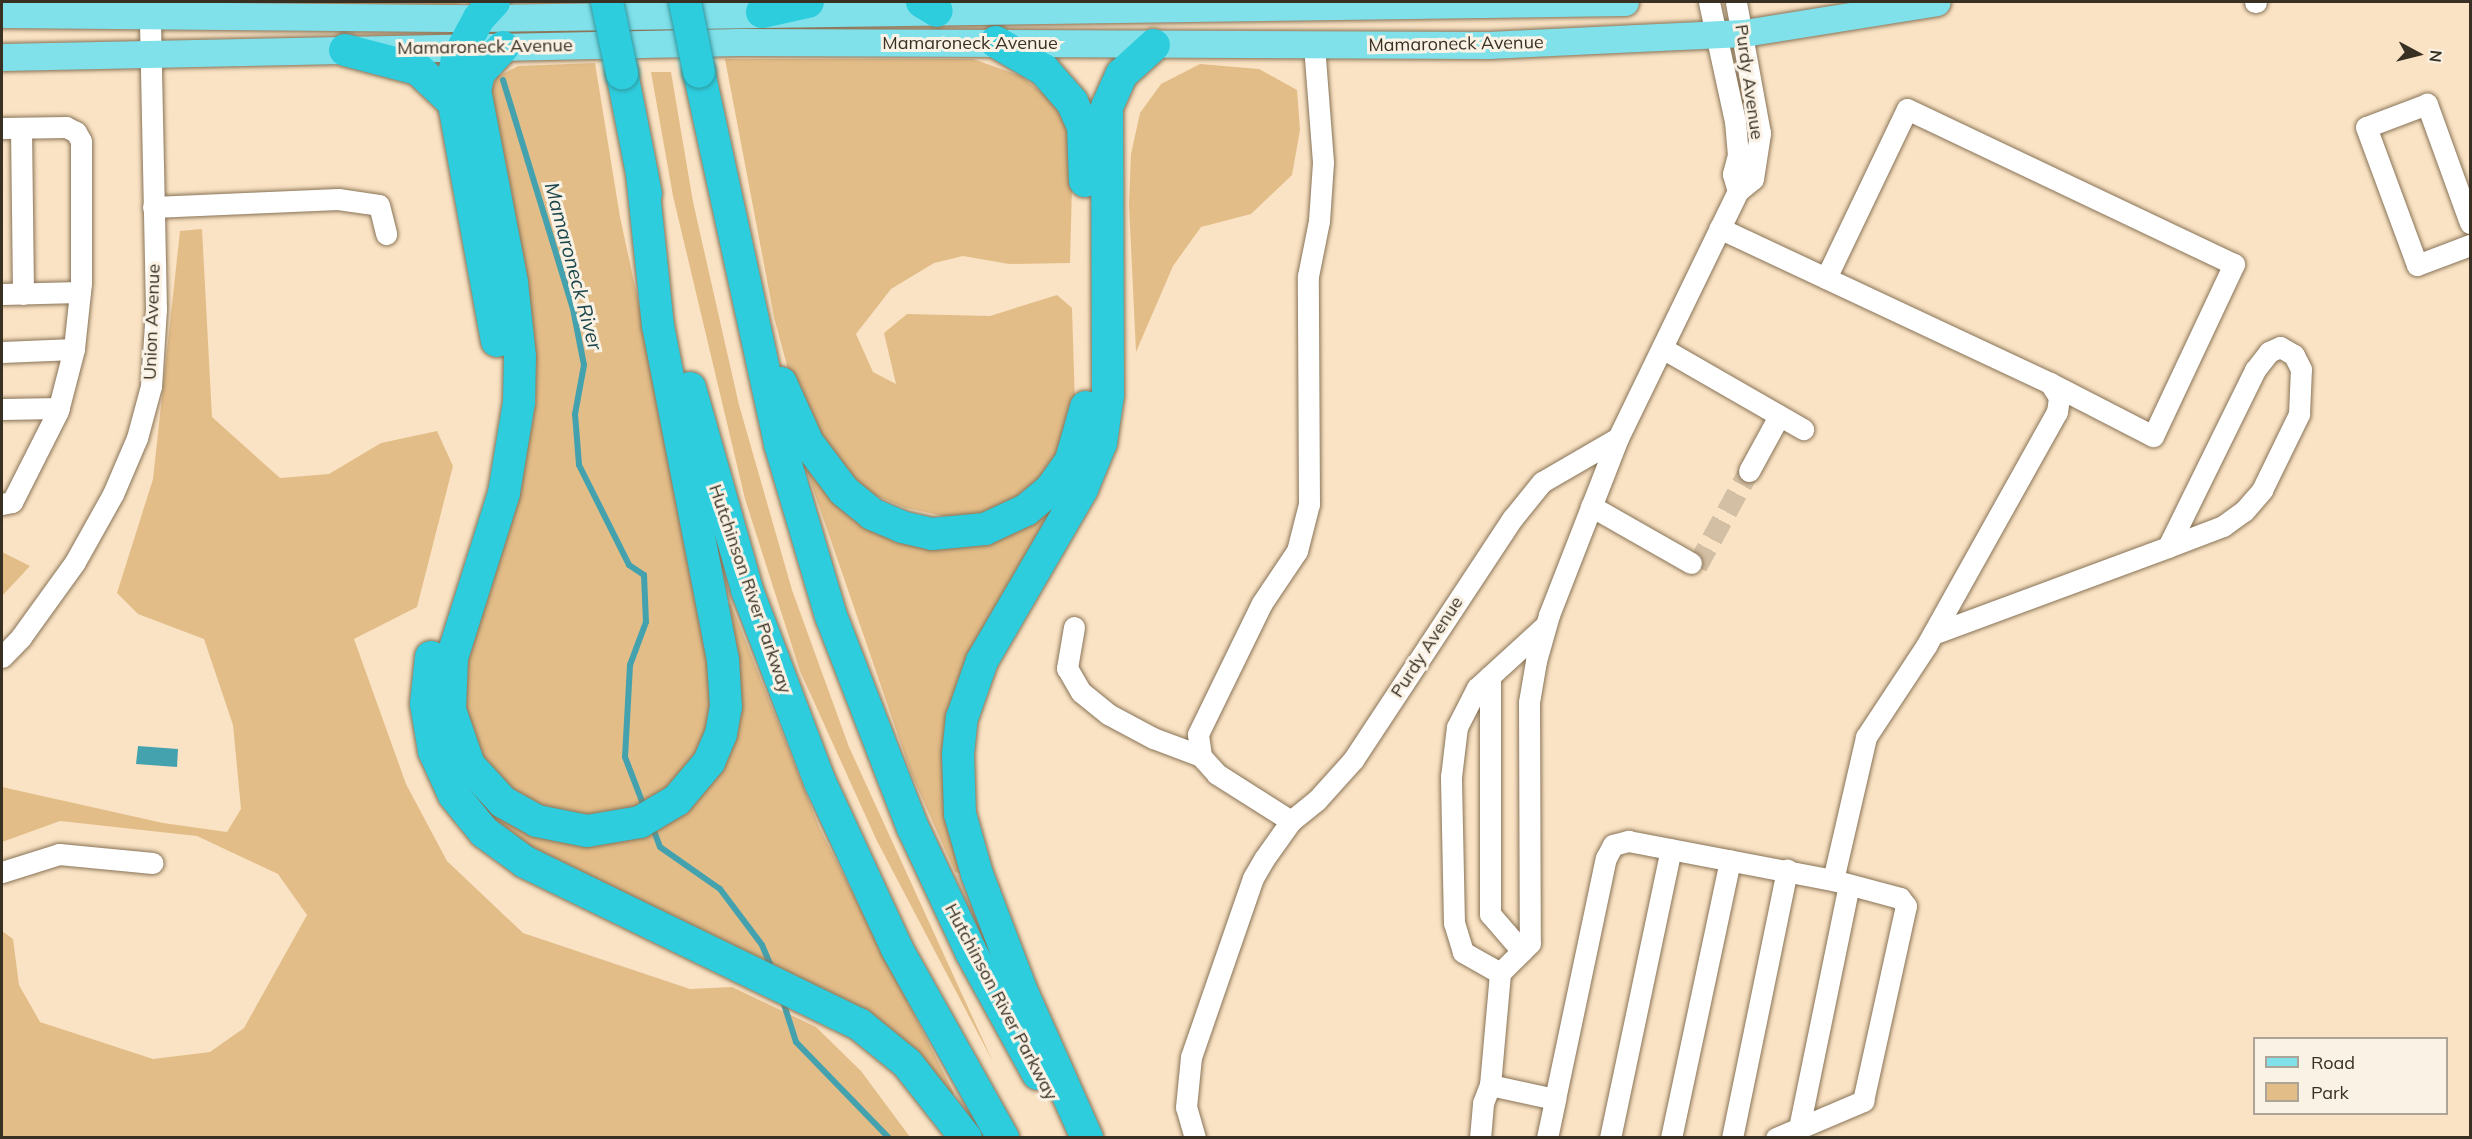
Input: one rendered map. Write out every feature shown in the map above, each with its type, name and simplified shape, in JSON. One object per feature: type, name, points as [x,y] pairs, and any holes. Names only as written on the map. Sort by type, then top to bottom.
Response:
[{"type":"highway","name":"Hutchinson River Parkway","points":[[608,2],[642,174],[705,451],[783,690],[882,919],[1003,1137]]},
{"type":"highway","name":"Hutchinson River Parkway","points":[[685,2],[732,237],[789,478],[867,715],[913,828],[971,952],[1075,1137]]},
{"type":"highway","points":[[762,12],[808,2]]},
{"type":"highway","points":[[486,10],[463,47],[451,77],[494,313],[498,393],[484,486],[431,654],[426,704],[434,751],[464,809],[511,854],[822,1003],[873,1033],[896,1053],[966,1137]]},
{"type":"highway","points":[[732,237],[792,412],[818,460],[857,503],[902,527],[932,534],[985,529],[1026,510],[1062,475],[1078,446],[1085,417],[1085,154],[1081,121],[1064,90],[1044,70],[996,42]]},
{"type":"highway","points":[[1087,1137],[1022,992],[977,874],[960,813],[958,754],[962,718],[982,661],[1082,489],[1101,443],[1108,394],[1107,107],[1122,74],[1154,45]]},
{"type":"highway","points":[[503,47],[479,73],[475,90],[512,283],[520,357],[519,402],[504,493],[452,658],[450,710],[469,765],[503,802],[550,825],[587,831],[614,830],[653,816],[685,792],[709,762],[721,735],[726,678],[658,326],[642,174]]},
{"type":"highway","points":[[345,50],[418,69],[454,103]]},
{"type":"main road","name":"Mamaroneck Avenue","points":[[2,14],[150,17],[486,10],[762,12],[930,6],[1625,2]]},
{"type":"main road","name":"Mamaroneck Avenue","points":[[2,57],[463,47],[996,42],[1154,45],[1488,45],[1731,35],[1937,2]]},
{"type":"street","name":"Purdy Avenue","points":[[1709,2],[1731,35]]},
{"type":"street","name":"Purdy Avenue","points":[[1195,1137],[1186,1107],[1191,1057],[1253,878],[1291,821],[1317,800],[1353,759],[1512,519],[1542,482],[1618,438],[1738,191],[1732,174],[1738,154],[1731,35],[1736,2]]},
{"type":"street","name":"Union Avenue","points":[[2,657],[21,637],[75,562],[113,494],[137,438],[151,386],[156,309],[150,17]]},
{"type":"street","points":[[1201,756],[1198,735],[1206,712],[1262,603],[1297,551],[1309,504],[1308,276],[1319,221],[1323,162],[1314,45]]},
{"type":"street","points":[[2468,210],[2427,104],[2366,127],[2417,265],[2470,246]]},
{"type":"street","points":[[1719,228],[2050,383],[2153,436],[2234,264],[1907,109],[1826,278]]},
{"type":"street","points":[[2,504],[12,502],[59,408],[74,349],[80,292],[81,141],[76,132],[66,127],[11,128],[12,294],[80,292]]},
{"type":"street","points":[[153,207],[338,199],[379,205],[386,234]]},
{"type":"street","points":[[1933,634],[2168,547],[2223,526],[2262,490],[2299,414],[2301,369],[2294,355],[2280,347],[2270,352],[2254,370],[2168,547]]},
{"type":"street","points":[[1662,348],[1803,429]]},
{"type":"street","points":[[2,352],[74,349]]},
{"type":"street","points":[[1799,1128],[1866,737],[1933,634],[2057,412],[2059,397],[2050,383]]},
{"type":"street","points":[[2,409],[59,408]]},
{"type":"street","points":[[1749,471],[1779,416]]},
{"type":"street","points":[[1480,1137],[1483,1103],[1490,1085],[1500,974],[1530,943],[1532,927],[1529,702],[1546,624],[1618,438]]},
{"type":"street","points":[[1591,506],[1691,563]]},
{"type":"street","points":[[1500,974],[1463,951],[1454,923],[1451,777],[1456,727],[1477,688],[1546,624]]},
{"type":"street","points":[[1074,627],[1067,668],[1081,692],[1108,714],[1153,738],[1201,756],[1217,774],[1291,821]]},
{"type":"street","points":[[1490,676],[1490,914],[1522,951]]},
{"type":"street","points":[[1547,1137],[1606,858],[1613,845],[1628,841],[1841,882],[1900,898],[1906,906],[1863,1101],[1776,1137]]},
{"type":"street","points":[[1610,1137],[1671,849]]},
{"type":"street","points":[[2,873],[59,854],[153,863]]},
{"type":"street","points":[[1671,1137],[1730,860]]},
{"type":"street","points":[[1732,1137],[1787,870]]},
{"type":"street","points":[[1490,1085],[1555,1099]]},
{"type":"green space","points":[[2,2],[464,2],[455,5]]},
{"type":"green space","points":[[725,59],[973,59],[1021,76],[1061,108],[1073,148],[1070,263],[1009,264],[963,256],[934,263],[891,289],[856,334],[873,372],[896,384],[884,333],[907,314],[990,316],[1057,295],[1072,308],[1075,404],[1068,442],[1043,482],[998,512],[962,520],[906,508],[874,495],[836,463],[794,392],[774,317]]},
{"type":"green space","points":[[595,63],[620,217],[708,625],[716,696],[699,757],[676,783],[634,811],[572,818],[521,798],[482,763],[464,722],[461,676],[477,612],[515,510],[536,403],[534,331],[489,95],[497,77],[518,66]]},
{"type":"green space","points":[[1200,64],[1259,69],[1297,90],[1300,130],[1292,175],[1251,214],[1201,227],[1173,266],[1136,352],[1129,205],[1131,154],[1140,113],[1161,84]]},
{"type":"green space","points":[[651,72],[671,72],[693,202],[739,405],[792,590],[849,747],[993,1062],[877,841],[800,671],[745,499],[673,196]]},
{"type":"green space","points":[[202,229],[212,417],[280,478],[329,474],[381,443],[437,431],[453,466],[417,607],[354,639],[406,784],[447,861],[523,933],[690,989],[732,987],[816,1027],[861,1071],[910,1137],[2,1137],[2,931],[13,939],[19,985],[40,1022],[153,1059],[210,1052],[244,1028],[307,915],[278,874],[197,836],[60,821],[2,842],[2,787],[163,823],[227,832],[241,809],[233,725],[204,639],[138,614],[117,593],[153,479],[180,231]]},
{"type":"green space","points":[[816,468],[884,533],[1053,503],[1060,510],[955,718],[968,876],[955,872],[911,773],[807,471]]},
{"type":"green space","points":[[2,552],[30,566],[2,596]]},
{"type":"green space","points":[[731,604],[820,829],[954,1093],[949,1098],[914,1050],[553,864],[466,803],[451,755],[602,842],[728,752],[724,606]]},
{"type":"water","points":[[138,746],[178,749],[177,767],[136,764]]},
{"type":"waterway","name":"Mamaroneck River","points":[[503,80],[573,309],[584,365],[575,414],[579,465],[629,565],[644,575],[646,622],[630,665],[625,757],[645,809]]},
{"type":"waterway","name":"Mamaroneck River","points":[[652,826],[660,847],[720,889],[762,945],[773,971]]},
{"type":"waterway","name":"Mamaroneck River","points":[[782,998],[796,1042],[889,1138]]},
{"type":"tunnel","points":[[1691,563],[1697,566],[1749,471]]}]
